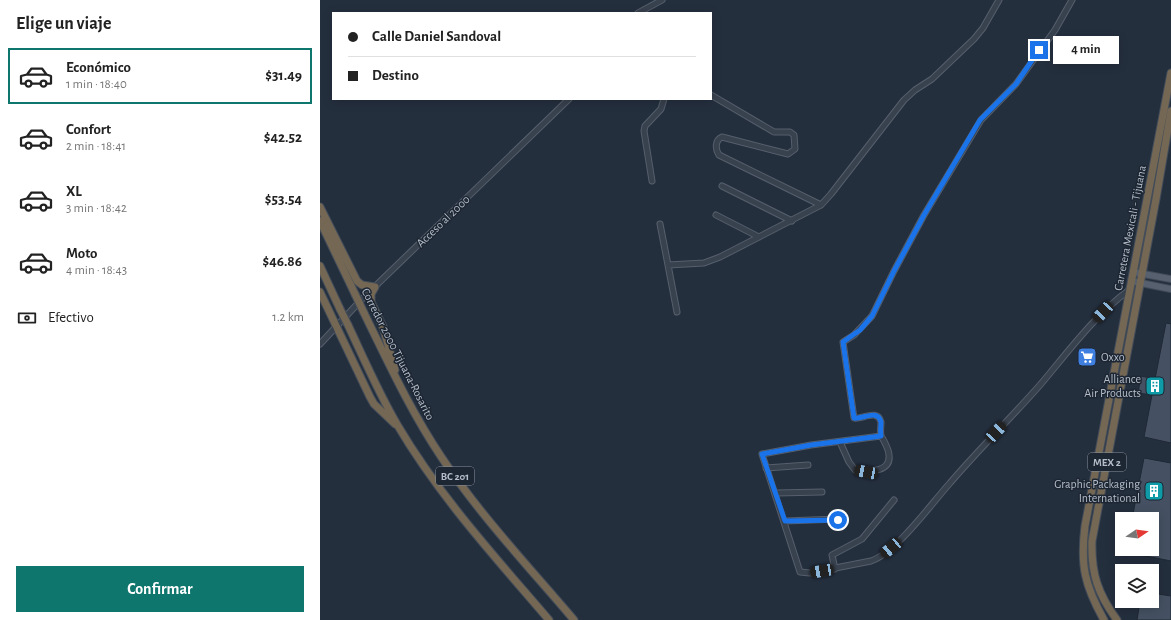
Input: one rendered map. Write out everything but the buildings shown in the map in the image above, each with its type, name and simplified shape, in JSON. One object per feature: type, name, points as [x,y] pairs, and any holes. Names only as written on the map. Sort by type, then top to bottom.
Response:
[{"type":"highway","name":"Carretera Mexicali - Tijuana","points":[[1104,620],[1092,600],[1086,581],[1083,545],[1129,290],[1171,73]]},
{"type":"highway","name":"Carretera Mexicali - Tijuana","points":[[1117,620],[1108,607],[1094,573],[1092,541],[1171,111]]},
{"type":"highway","points":[[320,207],[357,280],[362,285],[375,287],[371,294],[372,302],[383,326],[396,378]]},
{"type":"highway","name":"Corredor 2000 Tijuana-Rosarito","points":[[320,221],[396,378],[417,418],[442,458],[464,488],[574,620]]},
{"type":"highway","name":"BC 201","points":[[320,266],[340,310],[398,426],[458,513],[549,620]]},
{"type":"highway","points":[[320,292],[370,398],[383,414],[398,426]]},
{"type":"main road","points":[[1133,272],[1171,279]]},
{"type":"main road","points":[[1131,281],[1171,289]]},
{"type":"street","points":[[640,12],[662,0]]},
{"type":"street","points":[[668,264],[710,261],[759,238],[821,205],[904,100],[936,75],[978,34],[999,0]]},
{"type":"street","points":[[840,442],[849,462],[855,470],[874,472],[880,470],[888,462],[888,450],[881,436],[880,419],[871,414],[857,419],[854,418],[843,342],[854,335],[872,316],[924,215],[980,120],[1016,84],[1036,54],[1055,30],[1072,0]]},
{"type":"street","points":[[712,96],[774,132],[790,132],[794,135],[795,149],[788,154],[722,137],[717,141],[716,148],[719,155],[821,205]]},
{"type":"street","name":"Acceso al 2000","points":[[320,344],[375,287],[568,100]]},
{"type":"street","points":[[652,181],[644,131],[646,126],[661,109],[664,100]]},
{"type":"street","points":[[722,186],[792,221]]},
{"type":"street","points":[[716,215],[759,238]]},
{"type":"street","points":[[660,224],[677,312]]},
{"type":"street","points":[[881,436],[763,453],[762,456],[776,493],[799,569],[802,573],[835,569],[878,558],[891,548],[1039,386],[1081,335],[1110,304],[1129,290]]},
{"type":"street","points":[[766,468],[808,465]]},
{"type":"street","points":[[776,493],[822,492]]},
{"type":"street","points":[[835,569],[832,555],[862,539],[894,500]]},
{"type":"street","points":[[785,521],[838,520]]},
{"type":"place","name":"Oxxo","points":[[1087,357]]},
{"type":"place","name":"Alliance Air Products","points":[[1155,386]]},
{"type":"place","name":"Graphic Packaging International","points":[[1154,491]]},
{"type":"route","points":[[838,520],[785,521],[762,454],[811,445],[881,436],[880,419],[871,414],[857,419],[853,416],[843,342],[860,330],[872,316],[924,215],[980,120],[1016,84],[1039,50]]}]
